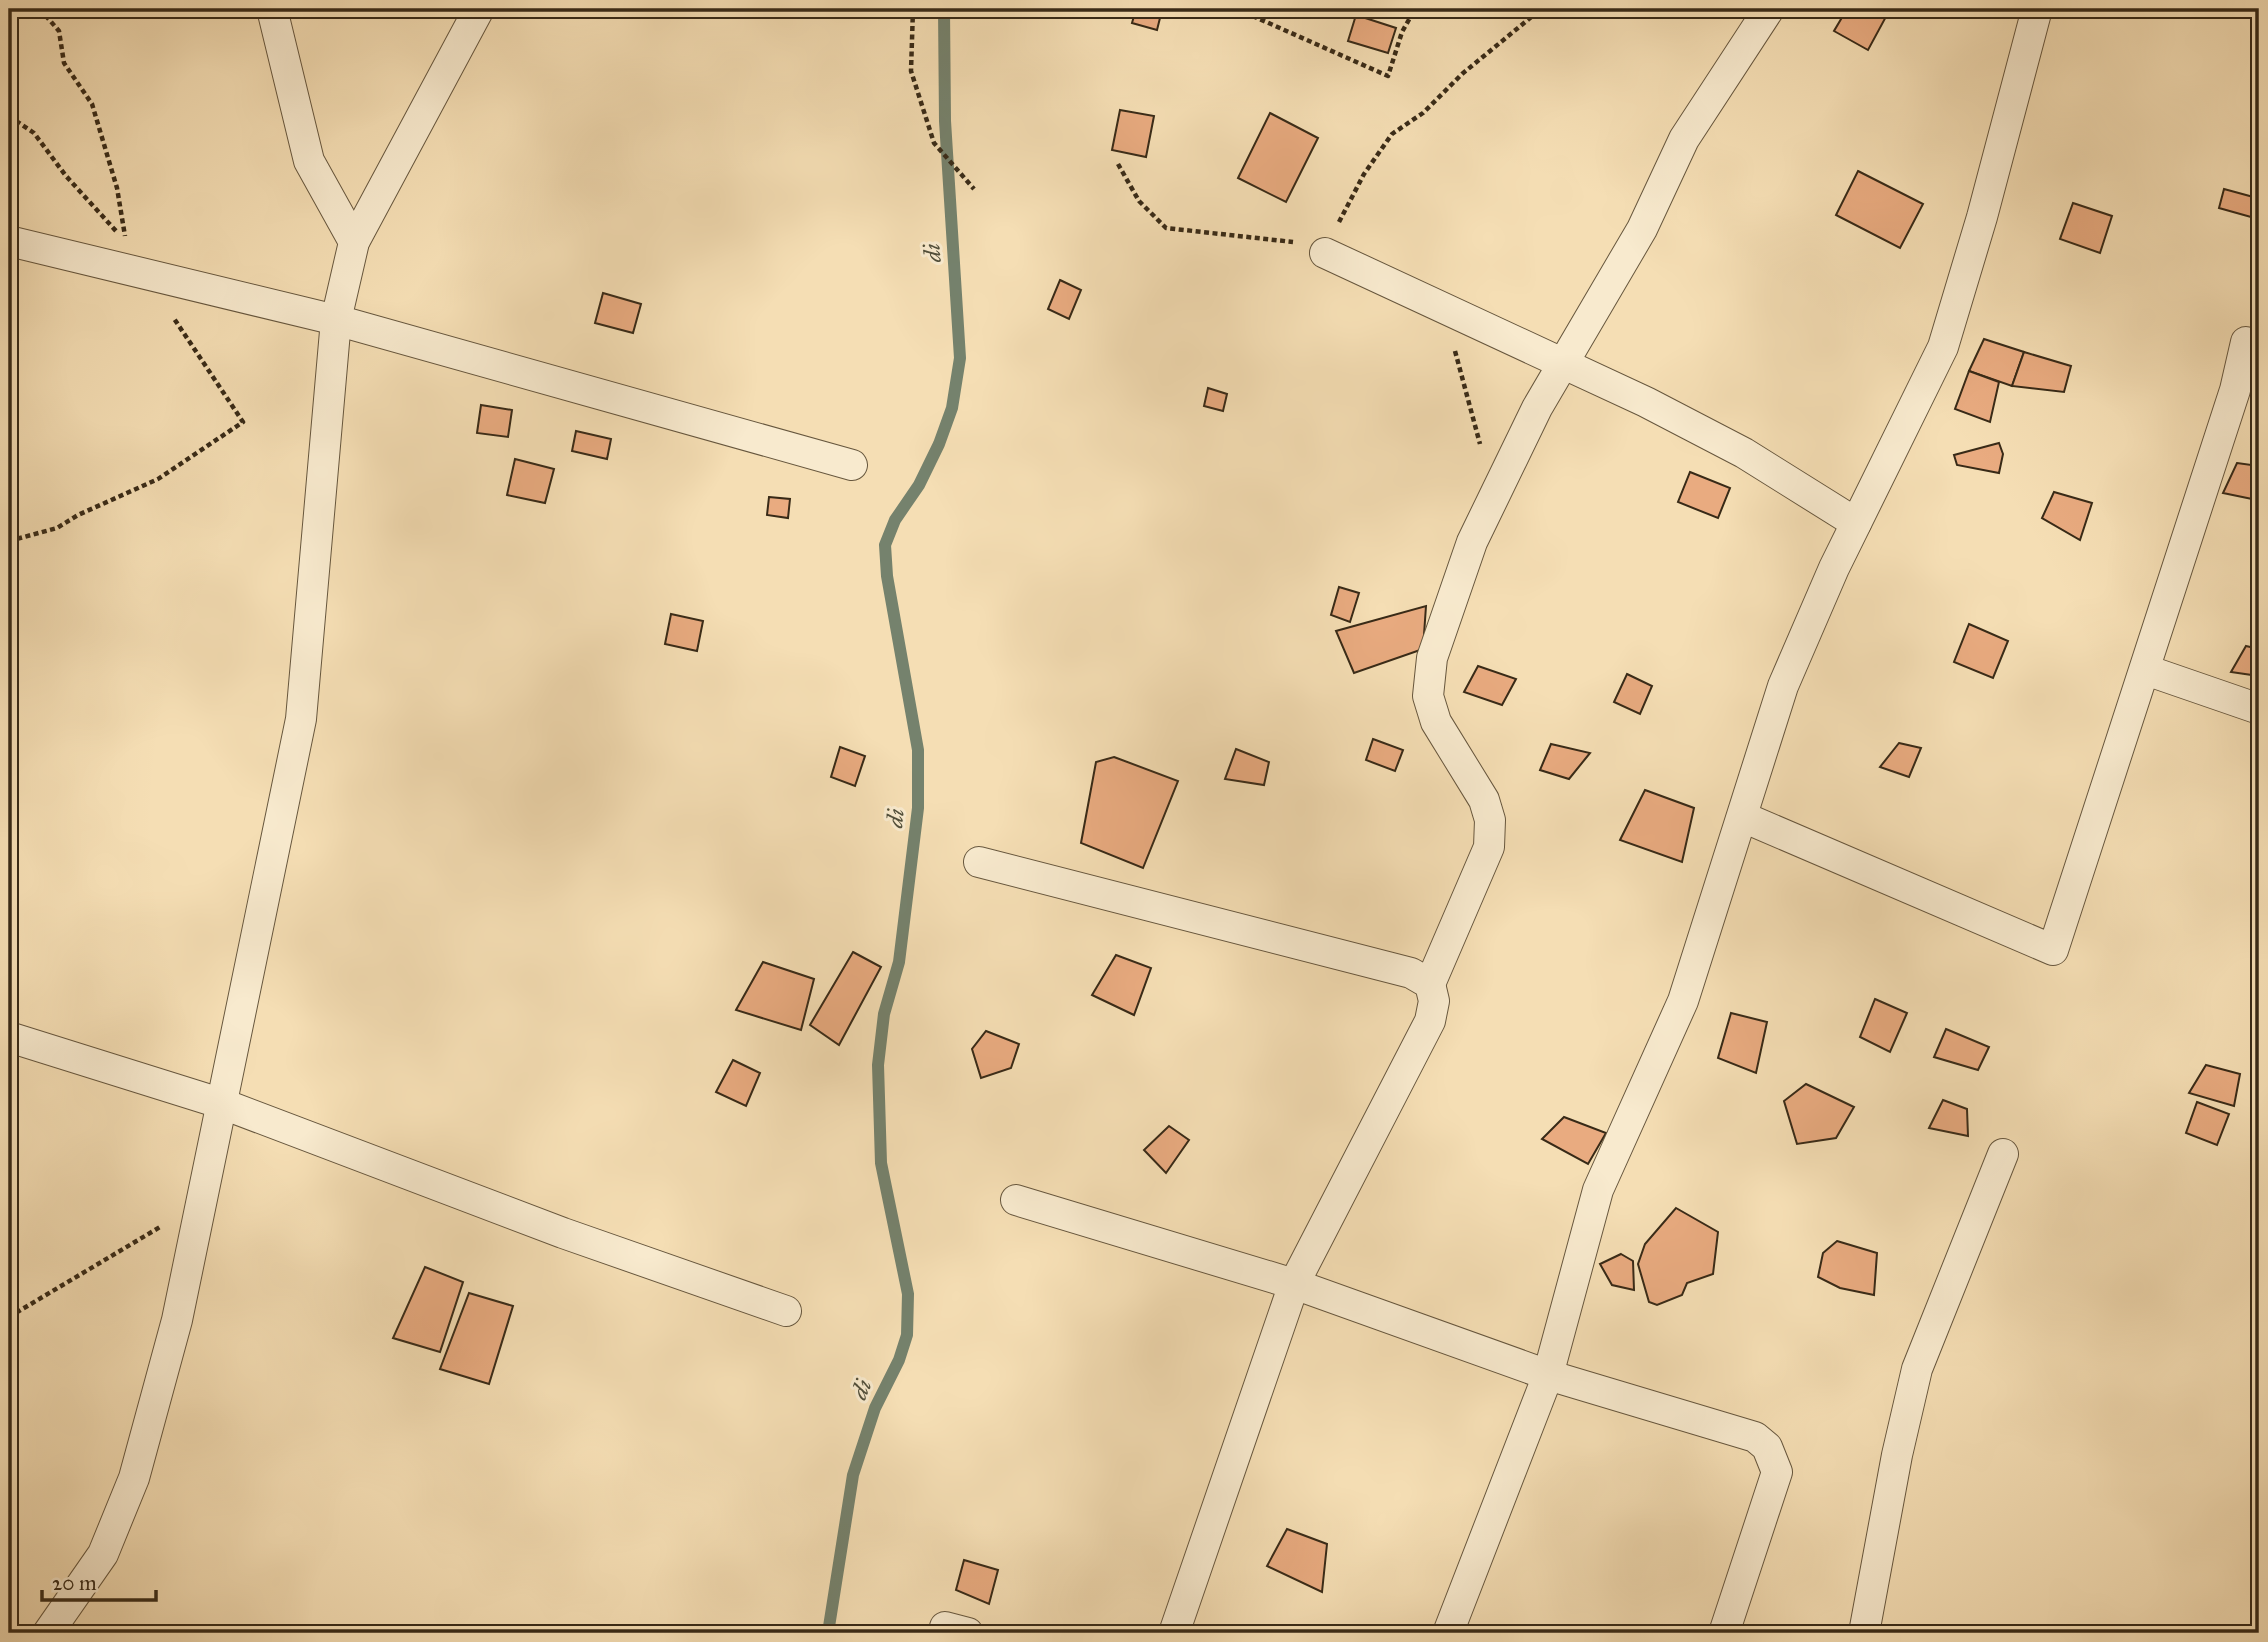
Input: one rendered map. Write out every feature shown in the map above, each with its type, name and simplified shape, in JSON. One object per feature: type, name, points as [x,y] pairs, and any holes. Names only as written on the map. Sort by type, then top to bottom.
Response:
[{"type":"street","points":[[272,9],[309,161],[354,242]]},
{"type":"street","points":[[48,1633],[103,1554],[134,1478],[177,1320],[301,719],[336,320],[354,242],[479,9]]},
{"type":"street","points":[[1448,1633],[1548,1375],[1598,1190],[1683,1001],[1783,686],[1856,523],[1943,347],[1982,217],[2037,9]]},
{"type":"street","points":[[1174,1633],[1294,1284],[1430,1021],[1434,1001],[1430,984],[1489,847],[1490,820],[1484,800],[1436,722],[1428,696],[1432,658],[1472,542],[1563,364],[1642,229],[1684,139],[1765,14]]},
{"type":"street","points":[[9,241],[336,320],[852,465]]},
{"type":"street","points":[[1325,253],[1646,402],[1744,453],[1856,523]]},
{"type":"street","points":[[1743,817],[2053,950],[2235,390],[2246,342]]},
{"type":"street","points":[[2146,670],[2259,709]]},
{"type":"street","points":[[979,862],[1411,973],[1430,984]]},
{"type":"street","points":[[9,1037],[223,1104],[563,1233],[786,1311]]},
{"type":"street","points":[[1864,1633],[1897,1455],[1917,1369],[2003,1154]]},
{"type":"street","points":[[1016,1200],[1294,1284],[1548,1375],[1755,1437],[1768,1447],[1777,1472],[1724,1633]]},
{"type":"path","points":[[40,9],[59,31],[64,63],[92,104],[117,188],[126,242]]},
{"type":"path","points":[[913,9],[911,71],[934,142],[974,189]]},
{"type":"path","points":[[1237,9],[1388,76],[1410,16],[1506,11],[1535,14],[1566,9]]},
{"type":"path","points":[[1668,9],[1765,14]]},
{"type":"path","points":[[1118,164],[1139,201],[1166,228],[1288,240],[1325,253],[1364,174],[1392,134],[1423,113],[1462,74],[1535,14]]},
{"type":"path","points":[[1439,306],[1472,407],[1482,453]]},
{"type":"path","points":[[9,541],[57,528],[78,515],[158,479],[243,422]]},
{"type":"path","points":[[9,1317],[200,1203]]},
{"type":"building","points":[[1136,9],[1162,10],[1157,30],[1132,23]]},
{"type":"building","points":[[1847,9],[1881,9],[1888,13],[1868,50],[1834,31]]},
{"type":"building","points":[[1356,15],[1396,28],[1388,53],[1348,41]]},
{"type":"building","points":[[1120,110],[1154,116],[1146,157],[1112,150]]},
{"type":"building","points":[[1270,113],[1318,138],[1286,202],[1238,178]]},
{"type":"building","points":[[1858,171],[1923,204],[1900,248],[1836,215]]},
{"type":"building","points":[[2224,189],[2257,198],[2251,217],[2219,208]]},
{"type":"building","points":[[2073,203],[2112,216],[2100,253],[2060,239]]},
{"type":"building","points":[[1060,280],[1081,290],[1069,319],[1048,309]]},
{"type":"building","points":[[603,293],[641,304],[633,333],[595,323]]},
{"type":"building","points":[[1984,339],[2024,352],[2012,386],[1969,371]]},
{"type":"building","points":[[2024,352],[2071,366],[2064,392],[2012,386]]},
{"type":"building","points":[[1969,371],[1999,382],[1990,422],[1955,409]]},
{"type":"building","points":[[1208,388],[1227,394],[1223,411],[1204,406]]},
{"type":"building","points":[[481,405],[512,410],[508,437],[477,433]]},
{"type":"building","points":[[576,431],[611,439],[607,459],[572,451]]},
{"type":"building","points":[[1999,443],[2003,454],[1999,473],[1957,465],[1954,455]]},
{"type":"building","points":[[515,459],[554,469],[545,503],[507,495]]},
{"type":"building","points":[[2237,463],[2259,466],[2257,500],[2223,493]]},
{"type":"building","points":[[1690,472],[1730,488],[1718,518],[1678,502]]},
{"type":"building","points":[[2054,492],[2092,503],[2080,540],[2042,518]]},
{"type":"building","points":[[769,497],[790,499],[788,518],[767,515]]},
{"type":"building","points":[[1339,587],[1359,593],[1350,622],[1331,615]]},
{"type":"building","points":[[1426,606],[1423,649],[1354,673],[1336,631]]},
{"type":"building","points":[[671,614],[703,621],[697,651],[665,644]]},
{"type":"building","points":[[1969,624],[2008,641],[1993,678],[1954,662]]},
{"type":"building","points":[[2246,646],[2259,649],[2259,676],[2231,672]]},
{"type":"building","points":[[1478,666],[1516,679],[1502,705],[1464,692]]},
{"type":"building","points":[[1627,674],[1652,686],[1640,714],[1614,702]]},
{"type":"building","points":[[1373,739],[1403,750],[1395,771],[1366,760]]},
{"type":"building","points":[[1899,743],[1921,748],[1909,777],[1880,767]]},
{"type":"building","points":[[1551,744],[1590,753],[1569,779],[1540,770]]},
{"type":"building","points":[[840,747],[865,756],[855,786],[831,777]]},
{"type":"building","points":[[1236,749],[1269,762],[1264,785],[1225,779]]},
{"type":"building","points":[[1114,757],[1178,781],[1143,868],[1081,843],[1096,762]]},
{"type":"building","points":[[1645,790],[1694,808],[1682,862],[1620,840]]},
{"type":"building","points":[[853,952],[881,967],[839,1045],[810,1025]]},
{"type":"building","points":[[1116,955],[1151,968],[1134,1015],[1092,995]]},
{"type":"building","points":[[763,962],[814,979],[801,1030],[736,1010]]},
{"type":"building","points":[[1875,999],[1907,1013],[1890,1052],[1860,1037]]},
{"type":"building","points":[[1731,1013],[1767,1022],[1756,1073],[1718,1058]]},
{"type":"building","points":[[1946,1029],[1989,1047],[1978,1070],[1934,1057]]},
{"type":"building","points":[[986,1031],[1019,1044],[1011,1068],[981,1078],[972,1049]]},
{"type":"building","points":[[733,1060],[760,1073],[746,1106],[716,1092]]},
{"type":"building","points":[[2206,1065],[2240,1074],[2234,1106],[2189,1093]]},
{"type":"building","points":[[1806,1084],[1854,1107],[1836,1138],[1797,1144],[1784,1101]]},
{"type":"building","points":[[1943,1100],[1967,1109],[1968,1136],[1929,1128]]},
{"type":"building","points":[[2197,1102],[2229,1114],[2217,1145],[2186,1133]]},
{"type":"building","points":[[1564,1117],[1606,1133],[1588,1164],[1542,1139]]},
{"type":"building","points":[[1169,1126],[1189,1140],[1166,1173],[1144,1150]]},
{"type":"building","points":[[1676,1208],[1718,1232],[1713,1274],[1687,1283],[1682,1295],[1657,1305],[1649,1302],[1638,1264],[1645,1244]]},
{"type":"building","points":[[1837,1241],[1877,1253],[1874,1295],[1840,1288],[1818,1277],[1823,1253]]},
{"type":"building","points":[[1621,1254],[1633,1261],[1634,1290],[1612,1285],[1600,1264]]},
{"type":"building","points":[[425,1267],[463,1282],[440,1352],[393,1338]]},
{"type":"building","points":[[469,1293],[513,1306],[489,1384],[440,1369]]},
{"type":"building","points":[[1287,1529],[1327,1544],[1322,1592],[1267,1566]]},
{"type":"building","points":[[964,1560],[998,1570],[989,1604],[956,1590]]},
{"type":"waterway","name":"di","points":[[828,1633],[853,1475],[875,1408],[899,1360],[907,1335],[908,1294],[881,1163],[878,1065],[884,1014],[899,962],[918,808],[918,750],[887,576],[885,545],[895,520],[919,485],[939,444],[952,408],[960,358],[945,121],[944,9]]}]
